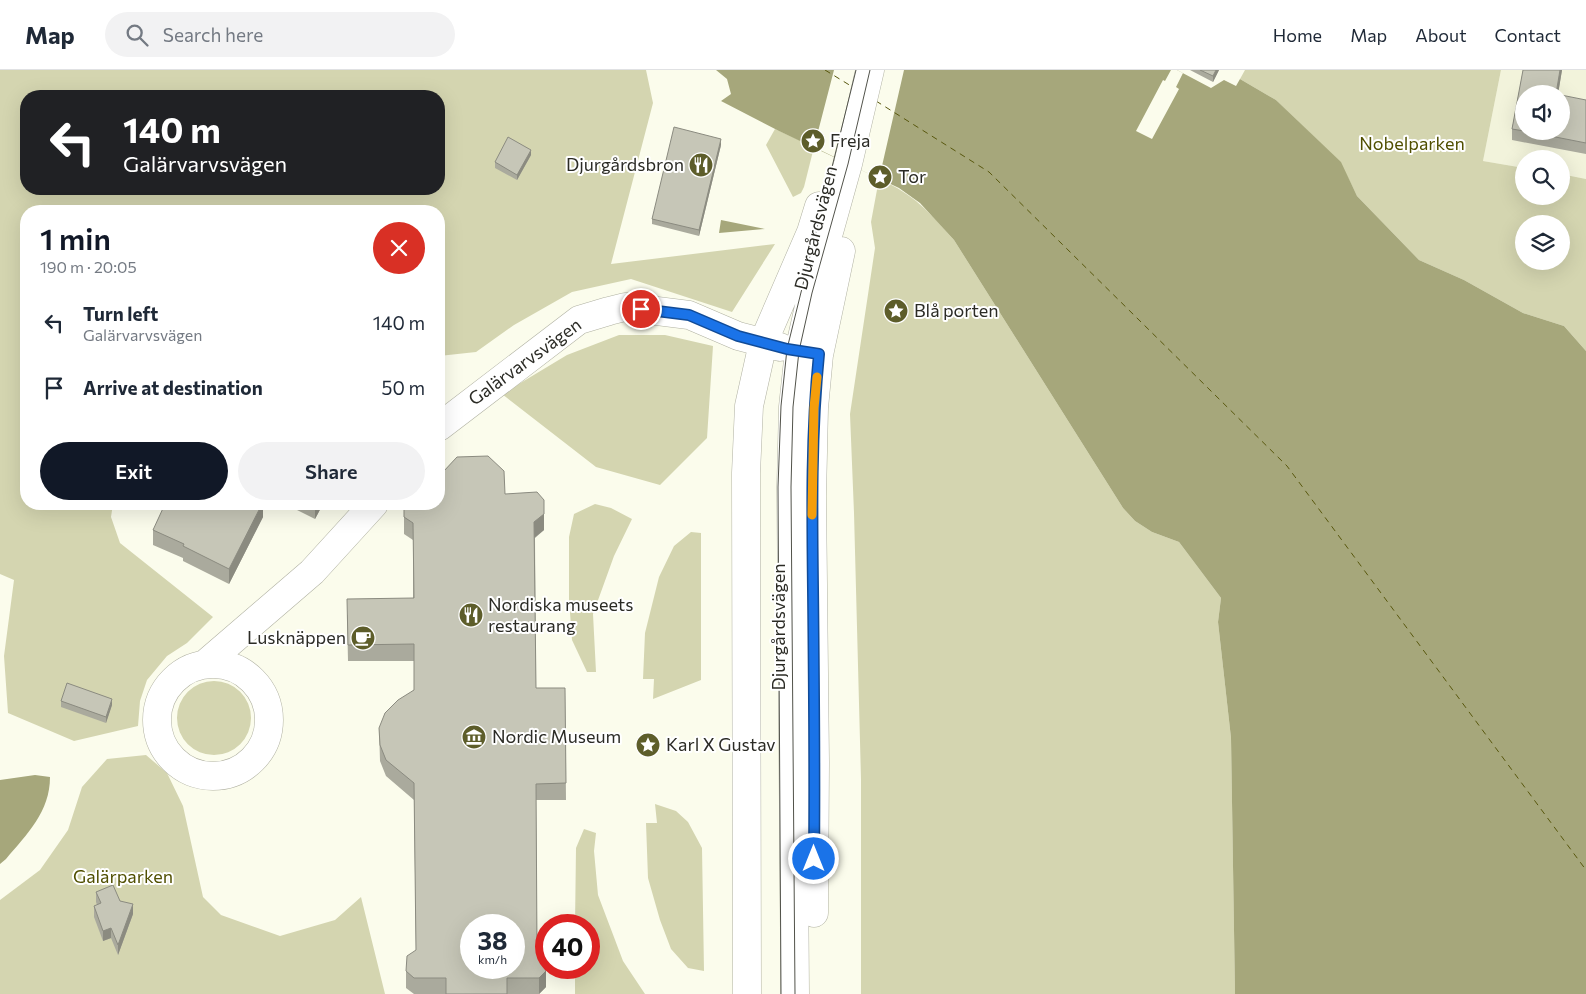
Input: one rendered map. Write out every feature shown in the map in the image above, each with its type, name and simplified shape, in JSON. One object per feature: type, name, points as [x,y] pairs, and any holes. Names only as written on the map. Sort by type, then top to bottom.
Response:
[{"type":"street","points":[[847,164],[856,70]]},
{"type":"street","points":[[847,164],[870,70]]},
{"type":"street","points":[[847,164],[882,70]]},
{"type":"street","name":"Djurgårdsvägen","points":[[781,994],[778,487],[780,406],[792,349],[811,232],[847,164]]},
{"type":"street","name":"Djurgårdsvägen","points":[[795,994],[792,349],[847,164]]},
{"type":"street","name":"Galärvarvsvägen","points":[[445,422],[579,320],[609,310],[625,307],[689,315],[738,336],[792,349]]},
{"type":"street","name":"Djurgårdsvägen","points":[[747,994],[746,473],[749,406],[792,349]]},
{"type":"street","name":"Djurgårdsvägen","points":[[792,349],[814,408],[812,496],[815,762],[813,994]]},
{"type":"street","points":[[205,664],[312,572],[369,510]]},
{"type":"street","points":[[248,675],[245,656],[249,628]]},
{"type":"street","points":[[205,664],[220,664],[248,675],[260,689],[268,707],[270,726],[264,744],[254,759],[238,770],[221,776],[202,775],[185,769],[171,757],[162,742],[157,724],[159,707],[165,690],[177,677],[192,668],[205,664]]},
{"type":"shaded area","points":[[716,70],[1177,70],[1211,88],[1224,80],[1236,86],[1240,79],[1276,100],[1341,162],[1357,196],[1419,260],[1464,280],[1523,313],[1564,326],[1586,351],[1586,994],[1235,994],[1231,738],[1218,622],[1221,598],[1179,542],[1152,532],[1135,521],[1123,508],[954,240],[920,203],[899,188],[721,101],[731,94],[727,79]]},
{"type":"shaded area","points":[[1501,70],[1586,70],[1586,179],[1570,176],[1570,150],[1515,150],[1515,166],[1483,161]]},
{"type":"shaded area","points":[[721,220],[765,229],[719,233]]},
{"type":"shaded area","points":[[35,775],[50,777],[49,790],[42,812],[29,831],[0,864],[0,780]]},
{"type":"green space","points":[[0,70],[646,70],[653,103],[611,264],[775,244],[732,312],[631,279],[572,292],[514,325],[476,352],[445,355],[445,205],[20,205],[20,510],[112,510],[111,517],[120,543],[213,617],[187,643],[167,656],[147,680],[140,701],[138,726],[74,741],[8,713],[4,656],[14,580],[0,574]]},
{"type":"green space","name":"Nobelparken","points":[[1245,70],[1501,70],[1483,161],[1515,166],[1515,205],[1570,205],[1570,176],[1586,179],[1586,351],[1564,326],[1523,313],[1464,280],[1419,260],[1357,196],[1340,162],[1276,100],[1240,79]]},
{"type":"green space","points":[[775,129],[814,147],[804,187],[801,193],[793,197],[766,145]]},
{"type":"green space","points":[[879,179],[912,198],[954,240],[1123,508],[1135,521],[1152,532],[1179,542],[1221,598],[1218,622],[1231,738],[1235,994],[861,994],[861,779],[850,414],[875,248],[871,222]]},
{"type":"green space","points":[[619,335],[665,335],[713,346],[707,438],[660,485],[596,467],[502,394],[567,355]]},
{"type":"green space","points":[[595,504],[611,508],[632,519],[614,556],[593,614],[596,672],[587,672],[572,640],[569,599],[569,537],[574,514]]},
{"type":"green space","points":[[691,532],[701,533],[701,680],[653,699],[654,679],[643,679],[645,633],[659,577],[674,546]]},
{"type":"green space","points":[[214,681],[228,684],[240,692],[248,704],[251,718],[248,732],[240,744],[228,752],[214,755],[200,752],[188,744],[180,732],[177,718],[180,704],[188,692],[200,684]]},
{"type":"green space","name":"Galärparken","points":[[146,755],[167,773],[183,806],[203,897],[221,915],[280,936],[335,920],[361,897],[385,994],[0,994],[0,900],[40,870],[68,830],[82,787],[107,759]]},
{"type":"green space","points":[[655,804],[676,811],[688,822],[702,848],[704,971],[688,968],[671,949],[660,920],[648,878],[646,823],[657,823]]},
{"type":"green space","points":[[584,829],[596,833],[594,851],[598,895],[623,961],[645,994],[575,994],[575,979],[600,979],[600,914],[575,914],[576,848]]},
{"type":"pier","points":[[834,70],[904,70],[879,179],[814,147]]},
{"type":"pier","points":[[1171,70],[1183,73],[1176,87],[1179,89],[1152,139],[1136,131],[1163,80],[1165,81]]},
{"type":"building","points":[[1200,70],[1216,70],[1213,76]]},
{"type":"building","points":[[1523,70],[1560,70],[1558,85],[1520,85]]},
{"type":"building","points":[[1570,97],[1586,100],[1586,143],[1570,140]]},
{"type":"building","points":[[1515,113],[1515,130],[1512,129]]},
{"type":"building","points":[[674,127],[721,139],[699,230],[652,219]]},
{"type":"building","points":[[508,137],[531,150],[517,175],[495,162]]},
{"type":"building","name":"Nordic Museum","points":[[488,456],[504,471],[505,494],[537,492],[544,500],[544,514],[534,522],[536,688],[565,688],[566,783],[536,784],[535,978],[525,978],[525,914],[460,914],[460,979],[507,979],[507,994],[446,994],[446,978],[414,978],[406,971],[407,956],[416,950],[414,783],[386,760],[380,745],[379,728],[385,713],[398,700],[414,690],[414,644],[348,645],[347,599],[414,598],[413,523],[404,517],[404,510],[445,510],[445,470],[457,457]]},
{"type":"building","points":[[162,510],[259,510],[229,569],[183,546],[184,544],[153,530]]},
{"type":"building","points":[[67,683],[112,699],[106,717],[61,701]]},
{"type":"building","points":[[113,885],[120,901],[133,904],[118,945],[111,928],[103,931],[94,906],[101,903],[96,892]]},
{"type":"ferry route","points":[[825,70],[851,86]]},
{"type":"ferry route","points":[[876,101],[989,172],[1287,466],[1586,870]]},
{"type":"tram line","points":[[781,994],[778,487],[781,406],[787,349],[856,70]]},
{"type":"tram line","points":[[795,994],[791,487],[793,407],[799,351],[812,293],[848,164],[870,70]]},
{"type":"slow traffic","points":[[812,515],[814,408],[817,377]]},
{"type":"place","name":"Freja","points":[[813,141]]},
{"type":"place","name":"Djurgårdsbron","points":[[701,165]]},
{"type":"place","name":"Tor","points":[[880,177]]},
{"type":"place","name":"Blå porten","points":[[896,311]]},
{"type":"place","name":"Nordiska museets restaurang","points":[[471,615]]},
{"type":"place","name":"Lusknäppen","points":[[363,638]]},
{"type":"place","name":"Nordic Museum","points":[[474,737]]},
{"type":"place","name":"Karl X Gustav","points":[[648,745]]},
{"type":"route","points":[[641,309],[689,315],[738,336],[787,349],[819,354],[814,408],[812,496],[815,762],[814,859]]}]
